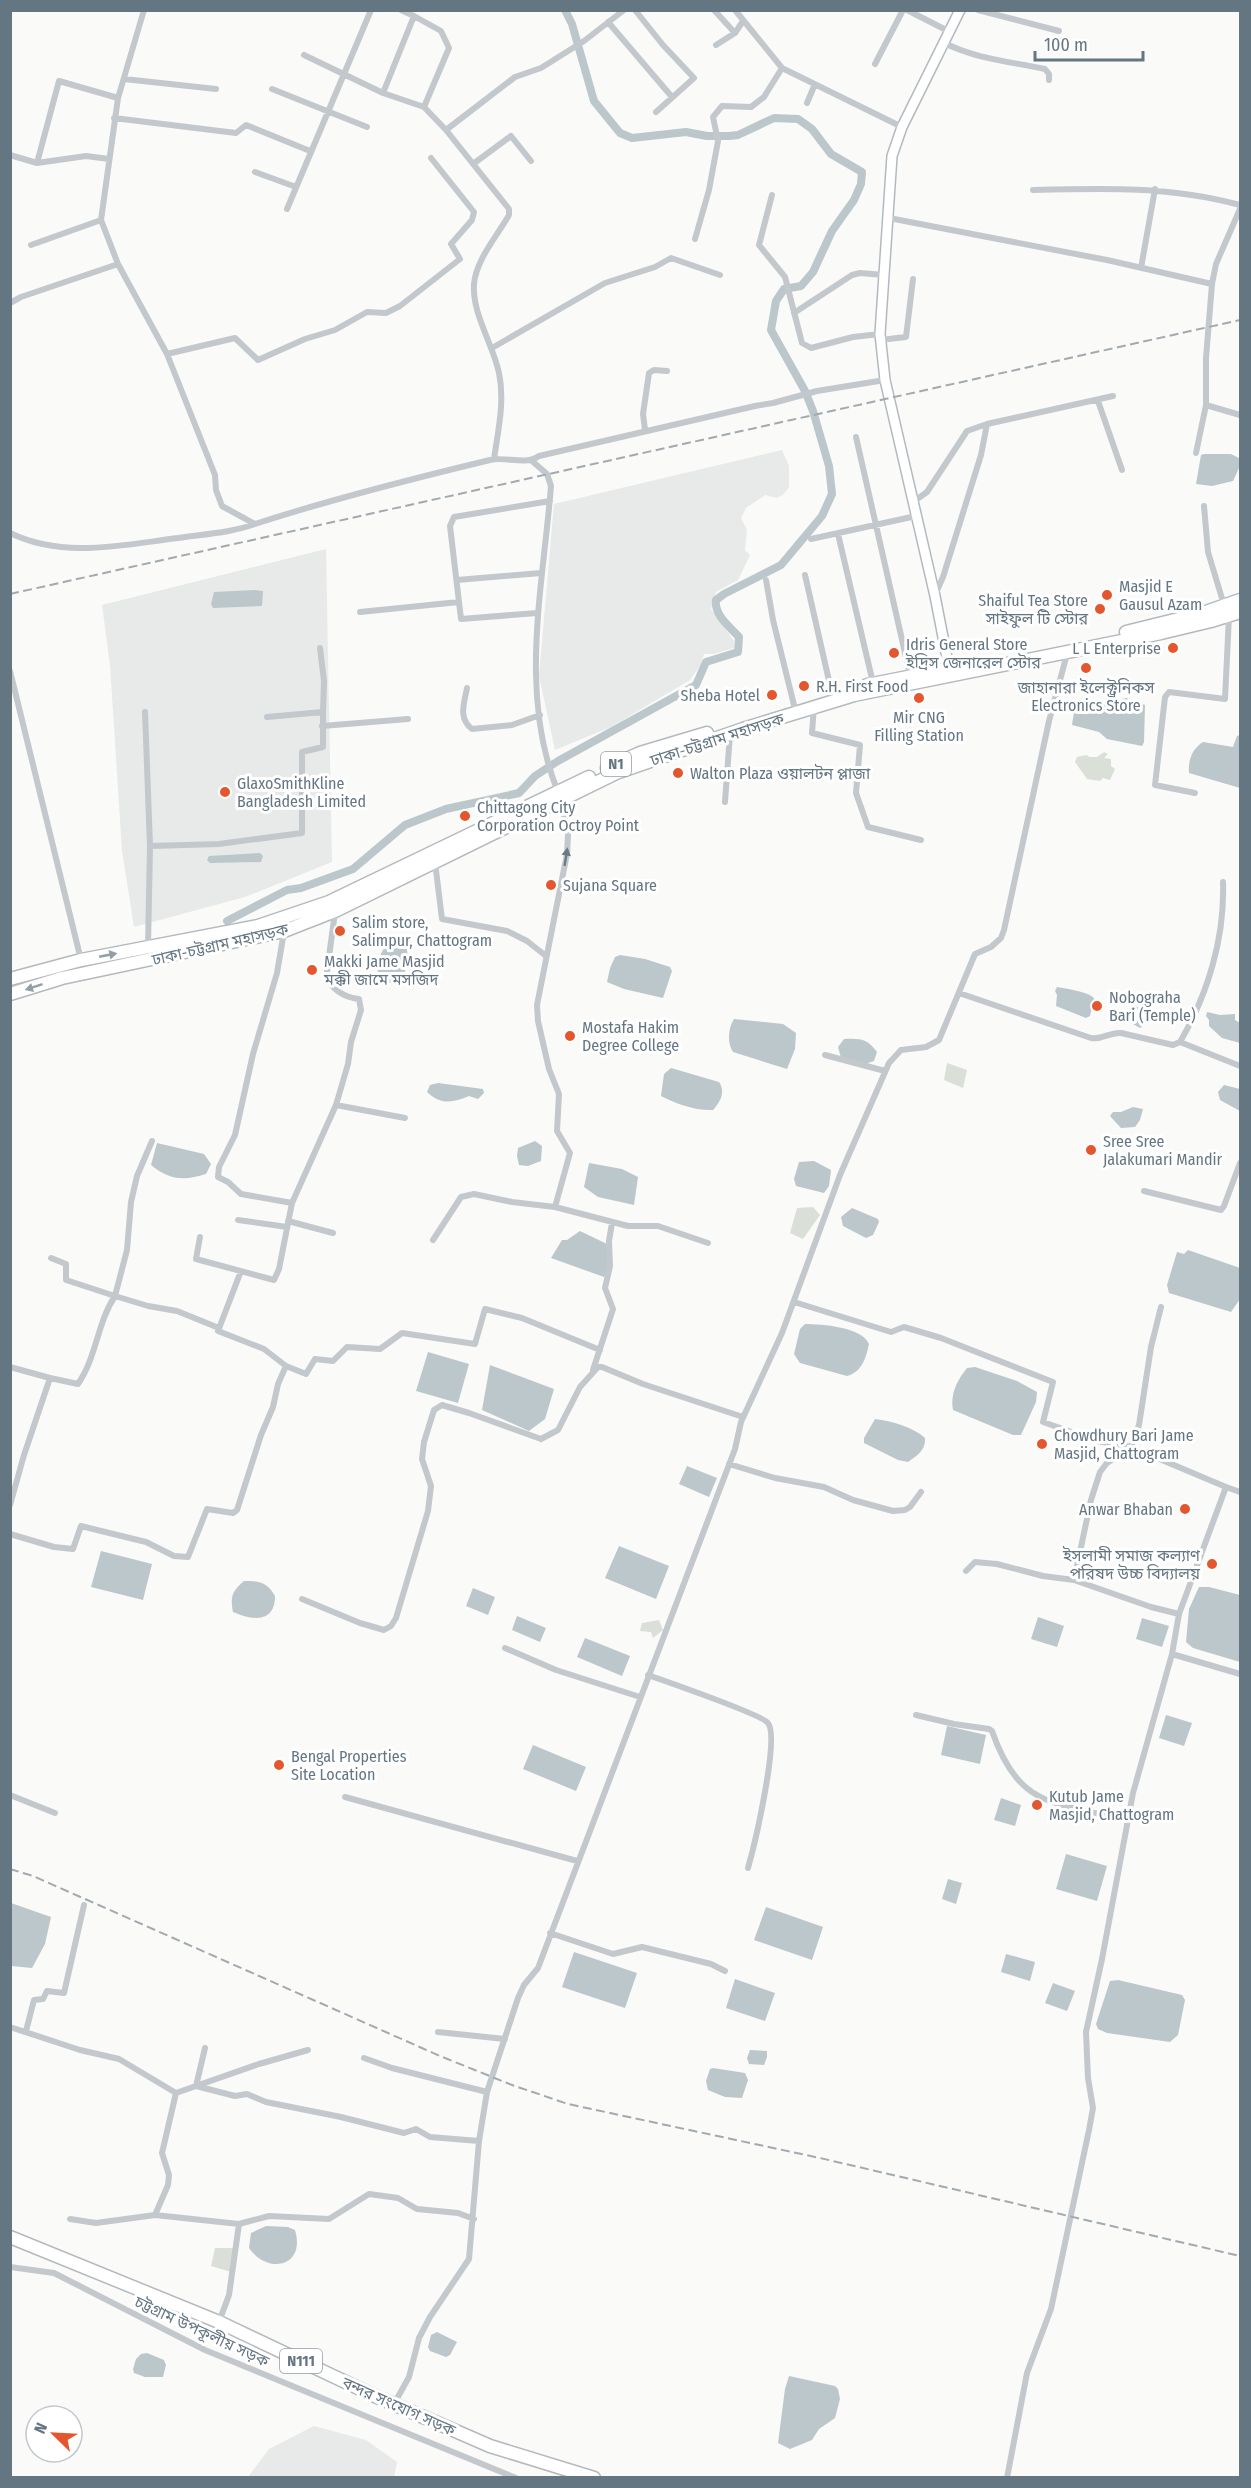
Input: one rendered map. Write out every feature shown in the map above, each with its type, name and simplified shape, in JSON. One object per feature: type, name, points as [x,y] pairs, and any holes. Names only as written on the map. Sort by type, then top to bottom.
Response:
[{"type":"highway","name":"ঢাকা-চট্টগ্রাম মহাসড়ক","points":[[722,734],[854,695],[1067,654],[1181,629],[1231,611],[1240,600]]},
{"type":"highway","name":"ঢাকা-চট্টগ্রাম মহাসড়ক","points":[[10,979],[81,960],[258,926],[329,902],[559,796],[794,705],[910,675],[1065,647],[1231,611]]},
{"type":"highway","name":"ঢাকা-চট্টগ্রাম মহাসড়ক","points":[[10,994],[62,978],[284,931],[335,911],[559,796]]},
{"type":"highway","name":"বন্দর সংযোগ সড়ক","points":[[10,2237],[219,2322],[490,2446],[594,2478]]},
{"type":"street","points":[[144,10],[118,98],[100,220],[118,264],[167,354],[215,475],[216,490],[222,506],[255,524]]},
{"type":"street","points":[[287,209],[371,10]]},
{"type":"street","points":[[400,10],[441,31],[449,48],[424,107]]},
{"type":"street","points":[[446,130],[515,77],[541,68],[584,41],[624,10]]},
{"type":"street","points":[[635,10],[694,78],[656,112]]},
{"type":"street","points":[[714,10],[735,33]]},
{"type":"street","points":[[735,10],[782,68],[902,127]]},
{"type":"street","points":[[875,64],[905,10],[950,32]]},
{"type":"street","points":[[950,668],[885,380],[880,337],[892,156],[902,127],[960,10]]},
{"type":"street","points":[[978,10],[1059,31]]},
{"type":"street","points":[[383,93],[414,16]]},
{"type":"street","points":[[716,45],[735,33],[743,21]]},
{"type":"street","points":[[608,22],[672,97]]},
{"type":"street","points":[[944,43],[987,60],[1045,69],[1049,74],[1049,80]]},
{"type":"street","points":[[304,55],[383,93],[424,107],[446,130],[509,209],[509,215],[477,271],[474,286],[476,306],[499,374],[502,399],[494,459]]},
{"type":"street","points":[[695,239],[709,190],[718,141],[713,117],[722,106],[751,107],[764,97],[782,68]]},
{"type":"street","points":[[124,79],[216,89]]},
{"type":"street","points":[[37,164],[59,81],[118,98]]},
{"type":"street","points":[[807,103],[815,84]]},
{"type":"street","points":[[272,89],[367,127]]},
{"type":"street","points":[[114,118],[236,133],[246,125],[310,151]]},
{"type":"street","points":[[473,164],[512,136],[531,161]]},
{"type":"street","points":[[10,155],[37,164],[86,156],[109,159]]},
{"type":"street","points":[[167,354],[235,339],[258,360],[305,339],[335,330],[367,312],[386,313],[419,292],[460,259],[451,244],[472,220],[474,212],[431,158]]},
{"type":"street","points":[[255,172],[296,186]]},
{"type":"street","points":[[1142,268],[1155,189]]},
{"type":"street","points":[[1033,190],[1155,189],[1216,198],[1240,207],[1216,264],[1212,284],[1206,358],[1206,405],[1196,453]]},
{"type":"street","points":[[772,195],[759,245],[785,277],[802,343],[806,347],[811,348],[853,337],[906,337],[913,279]]},
{"type":"street","points":[[889,218],[1212,284]]},
{"type":"street","points":[[31,245],[100,220]]},
{"type":"street","points":[[492,348],[605,283],[655,267],[671,258],[720,275]]},
{"type":"street","points":[[10,303],[21,297],[118,264]]},
{"type":"street","points":[[794,313],[852,275],[860,273],[884,275]]},
{"type":"street","points":[[645,430],[643,414],[650,373],[654,370],[667,371]]},
{"type":"street","points":[[10,533],[26,540],[99,549],[209,534],[255,524],[301,509],[494,459],[532,460],[539,456],[645,430],[817,391],[885,380]]},
{"type":"street","points":[[913,502],[927,492],[967,431],[987,424],[1113,396]]},
{"type":"street","points":[[1098,401],[1122,470]]},
{"type":"street","points":[[1206,405],[1240,415]]},
{"type":"street","points":[[935,596],[944,577],[981,455],[987,424]]},
{"type":"street","points":[[856,437],[910,675]]},
{"type":"street","points":[[532,460],[547,474],[551,486],[537,613],[536,671],[547,762],[559,796],[568,835],[567,854],[537,1005],[538,1021],[549,1069],[559,1094],[557,1131],[570,1154],[555,1207]]},
{"type":"street","points":[[537,613],[463,620],[460,618],[450,526],[454,517],[550,501]]},
{"type":"street","points":[[1195,793],[1155,785],[1165,697],[1169,692],[1225,699],[1231,611],[1208,552],[1204,506]]},
{"type":"street","points":[[811,539],[916,516]]},
{"type":"street","points":[[838,534],[873,683]]},
{"type":"street","points":[[457,580],[541,573]]},
{"type":"street","points":[[805,575],[832,694]]},
{"type":"street","points":[[765,580],[772,620],[794,705]]},
{"type":"street","points":[[360,612],[459,602]]},
{"type":"street","points":[[150,846],[242,842],[302,833],[302,752],[323,747],[324,681],[320,648]]},
{"type":"street","points":[[394,2404],[409,2377],[419,2338],[430,2317],[470,2259],[478,2141],[488,2092],[521,1992],[538,1968],[729,1464],[743,1417],[782,1333],[840,1175],[885,1071],[901,1050],[926,1047],[939,1040],[975,954],[991,947],[1001,938],[1049,721],[1067,654]]},
{"type":"street","points":[[10,671],[81,960]]},
{"type":"street","points":[[467,688],[462,713],[465,724],[472,729],[512,725],[540,715]]},
{"type":"street","points":[[814,706],[812,732],[860,746],[856,793],[868,827],[921,840]]},
{"type":"street","points":[[146,712],[150,846],[148,947]]},
{"type":"street","points":[[267,717],[323,712]]},
{"type":"street","points":[[322,726],[408,719]]},
{"type":"street","points":[[722,734],[725,802]]},
{"type":"street","points":[[435,861],[442,919],[507,931],[527,941],[546,956]]},
{"type":"street","points":[[959,993],[1091,1038],[1100,1039],[1114,1032],[1173,1045],[1180,1042],[1211,972],[1222,923],[1223,882]]},
{"type":"street","points":[[200,1237],[196,1259],[274,1280],[279,1269],[292,1203],[336,1105],[348,1064],[351,1042],[362,1010],[359,999],[348,998],[335,991],[326,979],[335,911]]},
{"type":"street","points":[[284,931],[277,973],[253,1054],[236,1135],[219,1167],[218,1177],[228,1182],[241,1194],[292,1203]]},
{"type":"street","points":[[1180,1042],[1240,1066]]},
{"type":"street","points":[[825,1055],[885,1071]]},
{"type":"street","points":[[336,1105],[405,1118]]},
{"type":"street","points":[[10,1367],[78,1384],[86,1372],[96,1347],[105,1311],[115,1296],[127,1251],[131,1202],[137,1176],[152,1141]]},
{"type":"street","points":[[1144,1191],[1221,1210],[1240,1163]]},
{"type":"street","points":[[433,1240],[461,1197],[474,1194],[512,1202],[555,1207],[612,1223],[640,1228],[645,1225],[658,1226],[708,1243]]},
{"type":"street","points":[[238,1220],[288,1224],[333,1233]]},
{"type":"street","points":[[592,1372],[613,1309],[605,1288],[610,1266],[609,1241],[612,1223]]},
{"type":"street","points":[[51,1258],[66,1264],[66,1280],[148,1306],[177,1311],[219,1328]]},
{"type":"street","points":[[241,1271],[218,1331],[264,1349],[286,1366],[306,1374],[315,1359],[333,1361],[347,1347],[380,1349],[402,1333],[475,1344],[485,1309],[522,1318],[600,1350]]},
{"type":"street","points":[[794,1302],[891,1332],[904,1327],[941,1338],[1053,1382],[1043,1422],[1097,1441],[1131,1447],[1240,1492]]},
{"type":"street","points":[[1074,1580],[1091,1500],[1100,1472],[1107,1463],[1131,1447],[1139,1425],[1151,1347],[1161,1307]]},
{"type":"street","points":[[10,1534],[54,1547],[73,1549],[81,1526],[146,1542],[174,1556],[188,1557],[207,1509],[233,1513],[237,1510],[286,1366]]},
{"type":"street","points":[[302,1599],[360,1623],[384,1630],[391,1626],[396,1618],[428,1511],[431,1486],[422,1459],[424,1442],[434,1410],[442,1405],[541,1439],[558,1430],[580,1387],[592,1372],[602,1367],[644,1384],[743,1417]]},
{"type":"street","points":[[10,1505],[24,1455],[51,1378]]},
{"type":"street","points":[[729,1464],[775,1478],[824,1487],[853,1500],[892,1511],[910,1508],[921,1492]]},
{"type":"street","points":[[1007,2478],[1027,2373],[1051,2309],[1089,2130],[1093,2108],[1088,2078],[1086,2031],[1102,1959],[1127,1820],[1172,1654],[1179,1614],[1226,1487]]},
{"type":"street","points":[[966,1571],[971,1564],[978,1562],[1074,1580],[1151,1607],[1179,1614]]},
{"type":"street","points":[[505,1648],[556,1670],[640,1697]]},
{"type":"street","points":[[1172,1654],[1240,1674]]},
{"type":"street","points":[[648,1675],[744,1711],[770,1724],[772,1741],[770,1759],[748,1868]]},
{"type":"street","points":[[916,1715],[989,1729],[1009,1768],[1035,1794],[1055,1802],[1127,1820]]},
{"type":"street","points":[[10,1795],[55,1813]]},
{"type":"street","points":[[345,1797],[577,1861]]},
{"type":"street","points":[[26,2031],[34,2000],[43,1999],[47,1991],[64,1993],[84,1905]]},
{"type":"street","points":[[550,1933],[613,1954],[642,1947],[711,1964],[725,1971]]},
{"type":"street","points":[[10,2027],[119,2060],[176,2093],[308,2050]]},
{"type":"street","points":[[438,2032],[505,2039]]},
{"type":"street","points":[[196,2086],[205,2048]]},
{"type":"street","points":[[364,2058],[392,2068],[488,2092]]},
{"type":"street","points":[[196,2086],[235,2096],[247,2094],[285,2106],[404,2133],[416,2129],[430,2137],[478,2141]]},
{"type":"street","points":[[155,2215],[168,2185],[169,2175],[162,2153],[176,2093]]},
{"type":"street","points":[[70,2218],[96,2223],[155,2215],[239,2224],[269,2216],[329,2219],[369,2194],[398,2198],[417,2209],[458,2213],[474,2219]]},
{"type":"street","points":[[219,2322],[229,2295],[239,2224]]},
{"type":"street","name":"চট্টগ্রাম উপকূলীয় সড়ক","points":[[10,2266],[54,2273],[204,2350],[516,2478]]},
{"type":"shaded area","points":[[782,450],[789,466],[789,487],[783,495],[777,498],[765,495],[746,508],[741,518],[747,530],[745,550],[750,555],[738,580],[716,592],[711,609],[734,641],[734,648],[714,654],[704,654],[700,666],[690,680],[611,727],[555,750],[539,676],[554,504]]},
{"type":"shaded area","points":[[1231,454],[1239,458],[1240,466],[1233,481],[1212,486],[1196,484],[1201,455]]},
{"type":"shaded area","name":"GlaxoSmithKline Bangladesh Limited","points":[[326,549],[332,862],[245,897],[134,927],[122,851],[110,665],[102,605]]},
{"type":"shaded area","points":[[263,591],[262,606],[213,608],[211,604],[214,592]]},
{"type":"shaded area","points":[[1126,698],[1145,705],[1142,746],[1107,739],[1099,732],[1072,725],[1074,712],[1086,699],[1095,706]]},
{"type":"shaded area","points":[[1240,735],[1240,788],[1189,773],[1192,755],[1203,742],[1233,747],[1237,736]]},
{"type":"shaded area","points":[[1104,752],[1108,754],[1104,758],[1111,759],[1111,766],[1115,769],[1110,780],[1087,779],[1075,762],[1077,757],[1086,755],[1097,757]]},
{"type":"shaded area","points":[[260,853],[263,856],[261,862],[210,863],[207,860],[209,856]]},
{"type":"shaded area","points":[[390,936],[406,938],[408,960],[401,986],[380,980],[376,964]]},
{"type":"shaded area","points":[[620,955],[645,959],[670,967],[672,971],[663,998],[624,989],[607,982],[615,957]]},
{"type":"shaded area","points":[[1057,987],[1081,992],[1094,998],[1090,1016],[1086,1018],[1056,1006]]},
{"type":"shaded area","points":[[1132,1004],[1150,1014],[1146,1024],[1140,1028],[1124,1019]]},
{"type":"shaded area","points":[[1207,1012],[1220,1015],[1235,1014],[1235,1020],[1240,1023],[1240,1043],[1222,1038],[1209,1026]]},
{"type":"shaded area","points":[[734,1019],[783,1024],[796,1033],[795,1049],[787,1069],[733,1052],[729,1036]]},
{"type":"shaded area","points":[[844,1039],[859,1039],[870,1044],[877,1052],[874,1061],[865,1064],[841,1058],[838,1047]]},
{"type":"shaded area","points":[[947,1063],[967,1070],[963,1088],[944,1080]]},
{"type":"shaded area","points":[[671,1068],[719,1082],[722,1093],[713,1110],[686,1106],[661,1096],[664,1074]]},
{"type":"shaded area","points":[[438,1083],[483,1089],[484,1093],[478,1099],[469,1096],[458,1100],[442,1101],[427,1092],[430,1085]]},
{"type":"shaded area","points":[[1224,1085],[1240,1089],[1240,1111],[1220,1100],[1218,1092]]},
{"type":"shaded area","points":[[1133,1107],[1143,1109],[1135,1127],[1121,1128],[1110,1116],[1113,1112],[1121,1112]]},
{"type":"shaded area","points":[[535,1141],[542,1146],[541,1161],[528,1166],[519,1165],[518,1148]]},
{"type":"shaded area","points":[[157,1143],[204,1154],[211,1164],[206,1174],[191,1178],[177,1178],[164,1174],[151,1165]]},
{"type":"shaded area","points":[[814,1161],[831,1170],[829,1186],[824,1193],[796,1186],[794,1179],[799,1162]]},
{"type":"shaded area","points":[[589,1163],[622,1169],[638,1177],[634,1205],[598,1197],[584,1187]]},
{"type":"shaded area","points":[[813,1207],[820,1215],[803,1239],[790,1233],[797,1208]]},
{"type":"shaded area","points":[[852,1208],[878,1219],[879,1222],[873,1235],[866,1238],[843,1226],[841,1217]]},
{"type":"shaded area","points":[[580,1231],[607,1244],[607,1271],[604,1277],[551,1258],[562,1240],[567,1240]]},
{"type":"shaded area","points":[[1188,1250],[1240,1268],[1240,1299],[1231,1312],[1169,1293],[1167,1285],[1177,1252],[1184,1254]]},
{"type":"shaded area","points":[[805,1324],[850,1330],[865,1338],[869,1344],[860,1368],[847,1376],[800,1363],[794,1354],[800,1329]]},
{"type":"shaded area","points":[[428,1352],[469,1364],[458,1403],[416,1391]]},
{"type":"shaded area","points":[[490,1365],[554,1389],[545,1419],[529,1431],[482,1410]]},
{"type":"shaded area","points":[[975,1367],[1017,1381],[1037,1392],[1036,1402],[1021,1435],[1013,1435],[953,1410],[953,1393],[957,1383],[967,1368]]},
{"type":"shaded area","points":[[875,1419],[902,1425],[925,1438],[918,1455],[908,1462],[898,1460],[864,1443],[864,1438]]},
{"type":"shaded area","points":[[687,1466],[717,1478],[709,1497],[679,1484]]},
{"type":"shaded area","points":[[619,1546],[669,1566],[656,1599],[605,1578]]},
{"type":"shaded area","points":[[101,1551],[152,1564],[143,1600],[91,1587]]},
{"type":"shaded area","points":[[244,1581],[262,1583],[275,1596],[271,1611],[261,1618],[247,1617],[233,1612],[233,1595]]},
{"type":"shaded area","points":[[1199,1587],[1209,1587],[1240,1595],[1240,1662],[1193,1648],[1186,1642],[1189,1609]]},
{"type":"shaded area","points":[[473,1588],[495,1597],[488,1615],[466,1606]]},
{"type":"shaded area","points":[[517,1616],[546,1628],[540,1642],[512,1630]]},
{"type":"shaded area","points":[[1038,1617],[1064,1626],[1057,1647],[1031,1639]]},
{"type":"shaded area","points":[[1142,1618],[1169,1626],[1162,1647],[1136,1639]]},
{"type":"shaded area","points":[[659,1620],[663,1630],[653,1638],[651,1632],[640,1631],[642,1623]]},
{"type":"shaded area","points":[[585,1638],[630,1656],[622,1676],[577,1657]]},
{"type":"shaded area","points":[[1166,1715],[1192,1723],[1184,1746],[1159,1738]]},
{"type":"shaded area","points":[[947,1726],[986,1735],[980,1764],[941,1755]]},
{"type":"shaded area","points":[[533,1745],[586,1767],[576,1791],[523,1769]]},
{"type":"shaded area","points":[[1001,1798],[1021,1805],[1015,1826],[994,1820]]},
{"type":"shaded area","points":[[1066,1854],[1107,1866],[1097,1901],[1056,1889]]},
{"type":"shaded area","points":[[948,1879],[962,1883],[956,1904],[942,1899]]},
{"type":"shaded area","points":[[11,1903],[51,1917],[45,1944],[32,1968],[11,1966]]},
{"type":"shaded area","points":[[766,1907],[823,1927],[812,1960],[754,1940]]},
{"type":"shaded area","points":[[574,1952],[637,1973],[625,2008],[562,1987]]},
{"type":"shaded area","points":[[1006,1954],[1035,1962],[1030,1981],[1001,1972]]},
{"type":"shaded area","points":[[735,1979],[775,1993],[765,2021],[726,2008]]},
{"type":"shaded area","points":[[1118,1980],[1182,1995],[1185,2000],[1178,2035],[1170,2042],[1107,2033],[1098,2029],[1096,2024],[1110,1981]]},
{"type":"shaded area","points":[[1053,1983],[1075,1991],[1067,2011],[1045,2003]]},
{"type":"shaded area","points":[[750,2050],[767,2051],[764,2065],[749,2064],[747,2058]]},
{"type":"shaded area","points":[[710,2069],[745,2073],[748,2080],[742,2098],[725,2097],[708,2090],[706,2081]]},
{"type":"shaded area","points":[[266,2226],[288,2227],[295,2230],[297,2243],[290,2259],[275,2264],[266,2262],[249,2248],[251,2233]]},
{"type":"shaded area","points":[[215,2248],[233,2248],[231,2272],[211,2266]]},
{"type":"shaded area","points":[[437,2332],[457,2342],[450,2355],[446,2357],[430,2351],[428,2347],[431,2335]]},
{"type":"shaded area","points":[[147,2353],[164,2360],[166,2365],[163,2377],[145,2377],[134,2373],[136,2359],[141,2354]]},
{"type":"shaded area","points":[[789,2376],[835,2386],[840,2399],[835,2418],[819,2429],[812,2440],[790,2449],[778,2443],[785,2389]]},
{"type":"shaded area","points":[[314,2426],[366,2440],[397,2462],[394,2477],[248,2477],[269,2449]]},
{"type":"waterway","points":[[227,921],[287,890],[301,888],[353,869],[405,825],[446,809],[519,793],[535,776],[558,761],[696,685],[706,662],[738,652],[739,637],[717,611],[716,600],[781,565],[822,516],[832,494],[829,466],[813,411],[805,391],[771,330],[776,301],[784,289],[801,286],[813,272],[832,231],[854,200],[861,184],[862,172],[831,154],[812,129],[798,119],[774,118],[738,135],[729,136],[707,136],[686,132],[632,138],[620,133],[594,101],[572,24],[565,10]]},
{"type":"railway","points":[[10,594],[1240,320]]},
{"type":"railway","points":[[10,1869],[33,1876],[440,2056],[512,2085],[568,2104],[820,2158],[1240,2256]]},
{"type":"place","name":"Masjid E Gausul Azam","points":[[1107,595]]},
{"type":"place","name":"Shaiful Tea Store সাইফুল টি স্টোর","points":[[1100,609]]},
{"type":"place","name":"L L Enterprise","points":[[1173,648]]},
{"type":"place","name":"Idris General Store ইদ্রিস জেনারেল স্টোর","points":[[894,653]]},
{"type":"place","name":"জাহানারা ইলেক্ট্রনিকস Electronics Store","points":[[1086,668]]},
{"type":"place","name":"R.H. First Food","points":[[804,686]]},
{"type":"place","name":"Sheba Hotel","points":[[772,695]]},
{"type":"place","name":"Mir CNG Filling Station","points":[[919,698]]},
{"type":"place","name":"Walton Plaza ওয়ালটন প্লাজা","points":[[678,773]]},
{"type":"place","name":"GlaxoSmithKline Bangladesh Limited","points":[[225,792]]},
{"type":"place","name":"Chittagong City Corporation Octroy Point","points":[[465,816]]},
{"type":"place","name":"Sujana Square","points":[[551,885]]},
{"type":"place","name":"Salim store, Salimpur, Chattogram","points":[[340,931]]},
{"type":"place","name":"Makki Jame Masjid মক্কী জামে মসজিদ","points":[[312,970]]},
{"type":"place","name":"Nobograha Bari (Temple)","points":[[1097,1006]]},
{"type":"place","name":"Mostafa Hakim Degree College","points":[[570,1036]]},
{"type":"place","name":"Sree Sree Jalakumari Mandir","points":[[1091,1150]]},
{"type":"place","name":"Chowdhury Bari Jame Masjid, Chattogram","points":[[1042,1444]]},
{"type":"place","name":"Anwar Bhaban","points":[[1185,1509]]},
{"type":"place","name":"ইসলামী সমাজ কল্যাণ পরিষদ উচ্চ বিদ্যালয়","points":[[1212,1564]]},
{"type":"place","name":"Bengal Properties Site Location","points":[[279,1765]]},
{"type":"place","name":"Kutub Jame Masjid, Chattogram","points":[[1037,1805]]}]
